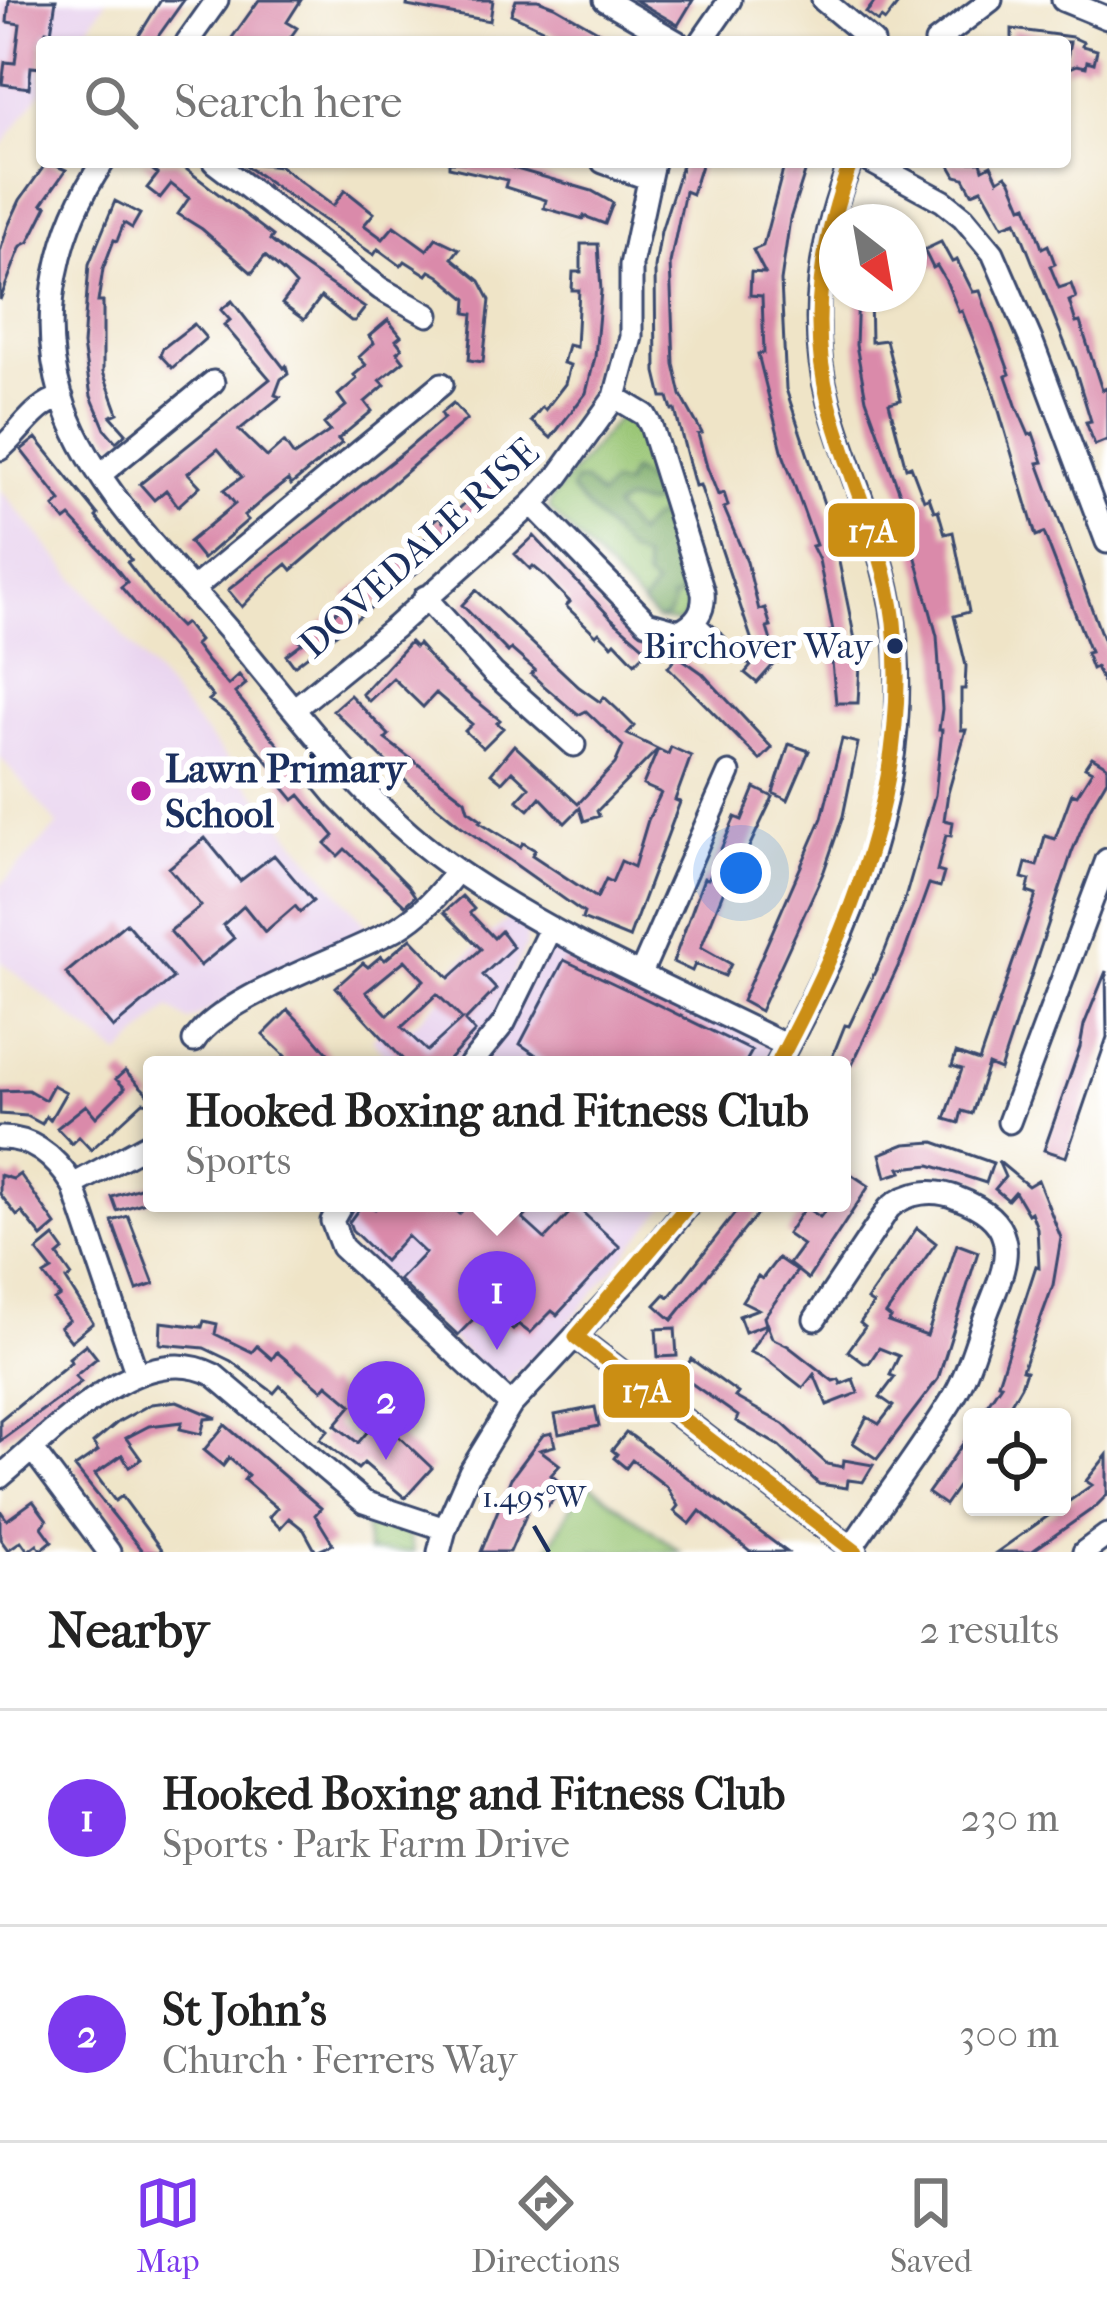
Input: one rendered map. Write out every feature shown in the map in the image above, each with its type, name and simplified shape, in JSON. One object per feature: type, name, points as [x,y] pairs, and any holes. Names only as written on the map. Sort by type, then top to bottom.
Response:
[{"type":"street","points":[[191,36],[217,0]]},
{"type":"street","points":[[604,0],[667,36]]},
{"type":"street","points":[[705,36],[730,0]]},
{"type":"street","points":[[823,0],[866,36]]},
{"type":"street","points":[[944,36],[991,0]]},
{"type":"street","points":[[1064,0],[1107,18]]},
{"type":"street","points":[[100,168],[67,228],[56,274],[51,342],[74,430],[101,474],[381,812],[457,871],[550,929],[641,973],[782,1055],[868,870],[894,773],[898,660],[890,599],[875,535],[830,408],[819,340],[824,242],[849,168]]},
{"type":"street","points":[[222,168],[381,289],[428,315]]},
{"type":"street","points":[[882,168],[964,217],[993,253],[1107,542]]},
{"type":"street","name":"DOVEDALE RISE","points":[[295,709],[532,504],[615,398],[631,337],[632,265],[650,170]]},
{"type":"street","points":[[101,474],[213,382]]},
{"type":"street","points":[[193,589],[417,392],[442,384]]},
{"type":"street","points":[[0,449],[18,435],[40,406],[62,397]]},
{"type":"street","points":[[532,504],[647,622],[679,631],[693,623],[701,610],[703,592],[651,426],[645,415],[615,398]]},
{"type":"street","points":[[425,597],[493,673],[574,745]]},
{"type":"street","points":[[693,623],[716,645]]},
{"type":"street","points":[[641,973],[729,773]]},
{"type":"street","points":[[1009,1122],[1107,860]]},
{"type":"street","points":[[194,1041],[206,1022],[224,1010],[314,970],[416,916],[457,871]]},
{"type":"street","points":[[477,1056],[504,1023],[550,929]]},
{"type":"street","points":[[0,1138],[35,1145],[73,1185],[136,1372]]},
{"type":"street","points":[[73,1185],[143,1147]]},
{"type":"street","points":[[576,1337],[854,1550],[956,1394],[1000,1280],[1006,1241],[994,1220],[955,1197],[935,1193],[902,1197],[889,1208],[815,1319]]},
{"type":"street","points":[[337,1212],[332,1221],[342,1247],[511,1405]]},
{"type":"street","points":[[0,1477],[114,1384],[136,1372],[170,1365],[207,1372],[364,1502],[442,1540],[470,1472],[511,1405],[682,1212]]},
{"type":"street","points":[[33,1450],[109,1552]]},
{"type":"street","points":[[1084,1552],[1107,1535]]},
{"type":"shaded area","points":[[0,0],[107,0],[82,36],[36,36],[36,99],[0,148]]},
{"type":"shaded area","name":"Lawn Primary School","points":[[0,489],[369,928],[189,1021],[169,1008],[120,1055],[0,961],[0,886],[58,825],[0,757]]},
{"type":"shaded area","points":[[511,916],[528,926],[526,945],[498,1006],[501,1014],[466,1056],[386,1056],[372,1039],[399,1016],[411,1027],[459,981],[452,969]]},
{"type":"shaded area","points":[[555,942],[774,1048],[769,1056],[476,1056]]},
{"type":"shaded area","points":[[661,1212],[561,1332],[501,1386],[342,1236],[343,1214]]},
{"type":"green space","points":[[622,413],[639,419],[699,600],[679,623],[657,620],[549,509],[551,499]]},
{"type":"green space","points":[[632,471],[646,482],[663,483],[668,497],[647,505],[625,501],[614,508],[637,535],[650,519],[666,513],[686,556],[675,576],[683,587],[678,598],[671,599],[667,617],[657,620],[643,605],[655,586],[646,579],[644,560],[629,553],[571,490],[575,481],[585,481],[600,497],[611,484],[624,486]]},
{"type":"green space","points":[[585,1481],[681,1552],[547,1552]]},
{"type":"green space","points":[[369,1517],[406,1528],[414,1552],[368,1552],[364,1520]]},
{"type":"building","points":[[9,0],[56,0],[51,32],[36,36],[36,67],[31,67],[29,88],[2,84],[5,62],[15,63],[20,24],[7,22]]},
{"type":"building","points":[[161,0],[184,0],[158,36],[139,36]]},
{"type":"building","points":[[259,0],[301,0],[287,22],[297,28],[291,36],[233,36]]},
{"type":"building","points":[[408,0],[493,0],[490,21],[407,6]]},
{"type":"building","points":[[516,0],[538,0],[606,36],[557,36],[511,14]]},
{"type":"building","points":[[635,0],[693,0],[678,25]]},
{"type":"building","points":[[876,0],[901,0],[885,21],[878,22],[866,13]]},
{"type":"building","points":[[1012,29],[1064,36],[1012,36]]},
{"type":"building","points":[[1071,37],[1097,50],[1094,63],[1071,68]]},
{"type":"building","points":[[43,168],[66,170],[42,204],[47,206],[29,242],[21,246],[0,300],[0,252],[20,200]]},
{"type":"building","points":[[150,168],[185,168],[273,236],[270,240],[296,261],[365,308],[351,321],[321,297],[304,320],[282,304],[296,285],[286,274],[265,256],[252,273],[178,214],[189,198],[171,184],[160,198],[147,188],[158,174]]},
{"type":"building","points":[[249,168],[283,168],[333,206],[345,190],[374,213],[364,225],[383,239],[394,226],[427,250],[436,238],[459,249],[452,258],[480,281],[490,300],[483,362],[469,360],[473,314],[466,313],[467,299],[430,271],[427,275],[405,261],[401,266],[378,249],[374,255]]},
{"type":"building","points":[[453,168],[513,168],[592,191],[613,203],[605,224],[544,208],[546,200],[505,187],[507,180]]},
{"type":"building","points":[[681,168],[700,168],[692,194],[685,191],[670,263],[674,364],[681,395],[702,433],[698,434],[707,467],[718,495],[724,493],[728,506],[724,508],[747,562],[759,610],[765,608],[771,627],[767,628],[771,641],[754,647],[700,485],[695,486],[675,410],[668,397],[662,397],[656,372],[655,268]]},
{"type":"building","points":[[783,168],[806,168],[790,219],[781,281],[786,389],[832,528],[860,664],[858,703],[836,703],[829,632],[833,631],[812,546],[816,545],[783,454],[758,354],[764,353],[762,296],[750,295],[751,272],[765,273],[753,250],[763,246]]},
{"type":"building","points":[[951,168],[992,168],[998,180],[1006,175],[1022,207],[1027,205],[1042,248],[1048,245],[1059,288],[1071,284],[1076,298],[1069,301],[1076,323],[1080,322],[1102,390],[1107,388],[1107,440],[1095,445],[1075,369],[1016,221],[1003,226],[982,189],[972,193],[964,178]]},
{"type":"building","points":[[115,201],[140,214],[132,228],[124,223],[114,240],[98,302],[103,302],[103,372],[118,413],[111,416],[126,433],[116,442],[91,396],[83,345],[89,264]]},
{"type":"building","points":[[941,242],[952,262],[957,260],[973,292],[980,291],[1010,374],[1006,376],[1016,405],[1029,435],[1033,433],[1043,462],[1038,463],[1107,650],[1107,692],[1096,667],[1092,669],[1086,653],[1090,652],[1044,533],[1036,536],[992,387],[962,311],[937,266],[933,268],[927,249]]},
{"type":"building","points":[[581,244],[598,244],[601,291],[595,357],[586,393],[551,438],[531,421],[565,384],[570,365],[563,363],[568,345],[576,347],[579,290],[572,290],[573,272],[581,272]]},
{"type":"building","points":[[232,301],[288,374],[275,395],[280,397],[239,430],[267,457],[284,442],[294,456],[330,431],[324,424],[346,406],[338,395],[366,365],[359,357],[374,343],[369,336],[388,320],[401,336],[396,340],[402,348],[397,352],[404,361],[380,380],[385,385],[365,402],[372,411],[338,439],[342,443],[291,485],[288,480],[265,498],[244,516],[248,520],[203,559],[189,542],[235,504],[224,490],[242,477],[218,449],[188,473],[200,486],[178,506],[166,490],[154,500],[140,484],[270,379],[224,325],[230,320],[221,310]]},
{"type":"building","points":[[857,312],[870,312],[871,342],[886,340],[901,400],[889,403],[906,468],[911,466],[924,500],[929,497],[934,511],[938,510],[945,534],[953,532],[969,612],[954,616],[966,666],[961,730],[966,730],[948,793],[944,820],[953,822],[937,871],[944,873],[940,887],[929,884],[903,956],[851,1065],[851,1056],[833,1056],[904,902],[935,795],[942,730],[937,636],[907,525],[911,524],[866,399],[856,345]]},
{"type":"building","points":[[194,324],[206,338],[172,368],[160,355],[163,348]]},
{"type":"building","points":[[453,403],[467,419],[292,570],[287,564],[269,579],[242,607],[228,590],[405,451],[444,418],[441,413]]},
{"type":"building","points":[[36,438],[98,515],[147,588],[174,621],[180,627],[185,623],[199,641],[195,645],[207,661],[228,685],[239,675],[246,684],[235,693],[329,806],[408,886],[415,896],[405,905],[345,849],[338,856],[326,844],[334,836],[300,795],[294,800],[230,716],[209,700],[213,697],[121,587],[127,582],[108,558],[70,517],[65,521],[54,507],[61,501],[21,450]]},
{"type":"building","points":[[503,465],[515,480],[466,521],[469,525],[420,562],[424,567],[294,666],[286,655],[302,643],[299,640],[335,613],[349,599],[346,595],[362,583],[365,587],[433,532],[428,525],[439,516],[443,522],[457,511]]},
{"type":"building","points":[[534,536],[648,650],[635,663],[615,642],[612,645],[599,632],[596,635],[566,606],[570,602],[545,576],[515,554]]},
{"type":"building","points":[[476,590],[579,687],[600,702],[604,697],[617,709],[634,726],[627,734],[658,749],[597,811],[599,816],[584,821],[580,808],[565,823],[540,797],[529,810],[517,800],[529,787],[512,771],[502,782],[491,773],[514,745],[578,804],[615,764],[623,746],[586,711],[578,715],[544,686],[531,674],[535,670],[511,649],[508,652],[462,605]]},
{"type":"building","points":[[410,642],[415,647],[418,644],[445,675],[500,720],[497,723],[503,728],[483,748],[465,731],[472,724],[436,693],[423,707],[393,678],[369,701],[362,694]]},
{"type":"building","points":[[756,651],[773,665],[757,683],[745,673],[751,666],[746,662]]},
{"type":"building","points":[[678,656],[702,673],[772,748],[760,760],[668,667]]},
{"type":"building","points":[[350,695],[389,735],[385,739],[465,800],[480,822],[520,847],[523,843],[535,850],[532,855],[597,898],[606,879],[612,882],[621,861],[634,867],[661,793],[643,785],[658,749],[668,754],[671,747],[691,756],[675,800],[680,802],[629,938],[582,919],[584,913],[461,826],[410,785],[333,710]]},
{"type":"building","points":[[842,739],[858,743],[843,816],[824,871],[760,1011],[742,1001],[822,818]]},
{"type":"building","points":[[789,744],[809,751],[788,800],[773,793]]},
{"type":"building","points":[[1092,757],[1107,766],[1107,779],[1072,852],[1000,1070],[988,1065],[972,1114],[962,1111],[959,1123],[945,1119],[962,1069],[952,1066],[956,1053],[979,1061],[1036,895],[1027,892],[1030,880],[1022,878],[1026,863],[1037,866],[1045,836],[1055,839],[1072,793],[1077,795],[1092,771],[1085,767]]},
{"type":"building","points":[[755,788],[773,797],[730,887],[726,885],[701,947],[731,964],[725,976],[695,964],[692,971],[673,962],[704,878],[708,879],[735,817],[742,820]]},
{"type":"building","points":[[205,838],[240,881],[274,855],[313,901],[300,912],[295,906],[265,932],[244,906],[223,925],[234,938],[200,966],[170,931],[201,906],[169,868]]},
{"type":"building","points":[[462,896],[474,909],[470,913],[494,938],[501,931],[513,947],[483,975],[496,989],[465,1021],[475,1032],[452,1056],[400,1056],[336,987],[363,963],[368,967],[381,956],[385,960],[411,938],[449,978],[481,949],[444,912]],"holes":[[[405,960],[424,980],[388,1015],[366,992]],[[437,994],[462,1019],[427,1051],[402,1027]]]},
{"type":"building","points":[[126,923],[173,978],[113,1028],[66,973]]},
{"type":"building","points":[[564,960],[752,1051],[749,1056],[538,1056],[520,1044]]},
{"type":"building","points":[[1106,971],[1107,1037],[1066,1157],[1044,1150]]},
{"type":"building","points":[[288,1010],[330,1056],[285,1056],[263,1035]]},
{"type":"building","points":[[125,1071],[143,1089],[143,1102],[91,1150],[79,1137],[72,1144],[57,1128],[86,1105],[96,1117],[125,1088],[116,1079]]},
{"type":"building","points":[[53,1085],[66,1092],[50,1120],[46,1116],[42,1124],[27,1116],[0,1114],[0,1091],[28,1090],[45,1100]]},
{"type":"building","points":[[934,1142],[993,1163],[986,1183],[930,1165],[900,1168],[902,1172],[886,1177],[880,1154],[905,1144]]},
{"type":"building","points":[[998,1161],[1028,1186],[1038,1180],[1061,1238],[1053,1285],[1022,1370],[1026,1371],[1021,1386],[1008,1408],[985,1408],[1001,1384],[1039,1267],[1037,1228],[1031,1212],[1015,1192],[1008,1200],[995,1189],[1005,1177]]},
{"type":"building","points":[[20,1174],[56,1225],[42,1237],[0,1194],[0,1175],[13,1179]]},
{"type":"building","points":[[851,1174],[869,1186],[808,1279],[789,1264],[803,1245],[787,1234],[802,1212],[820,1217],[824,1212],[851,1212]]},
{"type":"building","points":[[143,1187],[143,1203],[117,1211],[112,1197]]},
{"type":"building","points":[[356,1212],[529,1212],[523,1219],[545,1239],[570,1212],[582,1212],[620,1247],[557,1315],[552,1311],[530,1333],[518,1324],[513,1330],[487,1305],[458,1335],[399,1280],[425,1253],[407,1236],[384,1261],[349,1222]]},
{"type":"building","points":[[736,1212],[759,1212],[672,1320],[655,1305],[665,1294],[669,1297]]},
{"type":"building","points":[[128,1216],[154,1284],[137,1290],[112,1221]]},
{"type":"building","points":[[917,1228],[936,1243],[886,1314],[891,1318],[888,1322],[927,1336],[957,1244],[978,1252],[938,1379],[877,1459],[853,1443],[867,1417],[879,1424],[893,1406],[880,1397],[895,1377],[890,1375],[899,1356],[879,1348],[864,1363],[848,1351],[865,1327],[860,1323],[873,1304],[867,1300]]},
{"type":"building","points":[[54,1237],[64,1251],[58,1256],[72,1276],[66,1280],[93,1323],[71,1341],[60,1327],[69,1320],[54,1300],[60,1296],[44,1275],[52,1270],[37,1251]]},
{"type":"building","points":[[778,1258],[797,1271],[764,1317],[766,1324],[745,1332],[739,1316],[758,1309],[742,1301],[758,1276],[762,1279]]},
{"type":"building","points":[[204,1321],[217,1324],[215,1334],[252,1352],[257,1346],[272,1359],[277,1352],[322,1390],[327,1384],[352,1405],[335,1425],[358,1443],[379,1418],[432,1468],[405,1498],[364,1463],[358,1469],[320,1439],[328,1430],[280,1386],[274,1393],[231,1361],[204,1348],[160,1344],[161,1322],[202,1327]]},
{"type":"building","points":[[767,1325],[772,1338],[833,1381],[839,1379],[841,1384],[853,1379],[858,1393],[827,1405],[814,1374],[803,1388],[750,1352]]},
{"type":"building","points":[[675,1328],[677,1356],[658,1357],[656,1329]]},
{"type":"building","points":[[86,1344],[97,1358],[75,1376],[81,1382],[0,1441],[0,1420]]},
{"type":"building","points":[[691,1359],[738,1393],[735,1397],[783,1424],[827,1464],[843,1467],[844,1460],[873,1465],[863,1482],[848,1480],[847,1488],[819,1484],[779,1446],[736,1421],[738,1416],[681,1376]]},
{"type":"building","points":[[177,1401],[217,1418],[205,1419],[201,1434],[180,1429],[182,1422],[149,1426],[126,1438],[141,1459],[129,1467],[122,1455],[95,1474],[115,1501],[122,1496],[163,1552],[143,1552],[75,1467],[98,1451],[93,1443],[118,1422],[151,1404]]},
{"type":"building","points":[[595,1407],[599,1426],[559,1434],[555,1415]]},
{"type":"building","points":[[225,1425],[321,1508],[315,1515],[333,1544],[316,1552],[304,1530],[289,1518],[280,1528],[269,1517],[277,1508],[244,1480],[248,1475],[229,1458],[223,1466],[204,1450]]},
{"type":"building","points":[[552,1433],[555,1446],[540,1450],[560,1465],[551,1475],[564,1486],[548,1506],[534,1497],[510,1552],[481,1552],[511,1478],[543,1435]]},
{"type":"building","points":[[626,1433],[787,1552],[750,1552],[700,1511],[690,1524],[674,1511],[678,1506],[667,1487],[632,1460],[626,1468],[614,1458],[617,1454],[612,1450]]},
{"type":"building","points":[[963,1444],[963,1479],[945,1505],[928,1493]]},
{"type":"building","points":[[1107,1455],[1107,1495],[1095,1507],[1031,1552],[997,1552],[1048,1516],[1071,1516],[1071,1500],[1092,1485],[1086,1481]]},
{"type":"building","points":[[33,1501],[47,1520],[42,1527],[52,1541],[41,1550],[37,1544],[28,1551],[21,1541],[8,1550],[0,1539],[0,1510],[7,1520]]},
{"type":"transit line","name":"17A","points":[[782,1056],[851,907],[870,852],[894,740],[897,682],[889,594],[829,403],[820,342],[826,251],[849,168]]},
{"type":"transit line","name":"17A","points":[[682,1212],[576,1337],[856,1552]]},
{"type":"place","name":"Birchover Way","points":[[895,646]]},
{"type":"place","name":"Lawn Primary School","points":[[141,791]]},
{"type":"place","name":"Hooked Boxing and Fitness Club","points":[[497,1350]]},
{"type":"place","name":"St John's","points":[[386,1460]]}]
